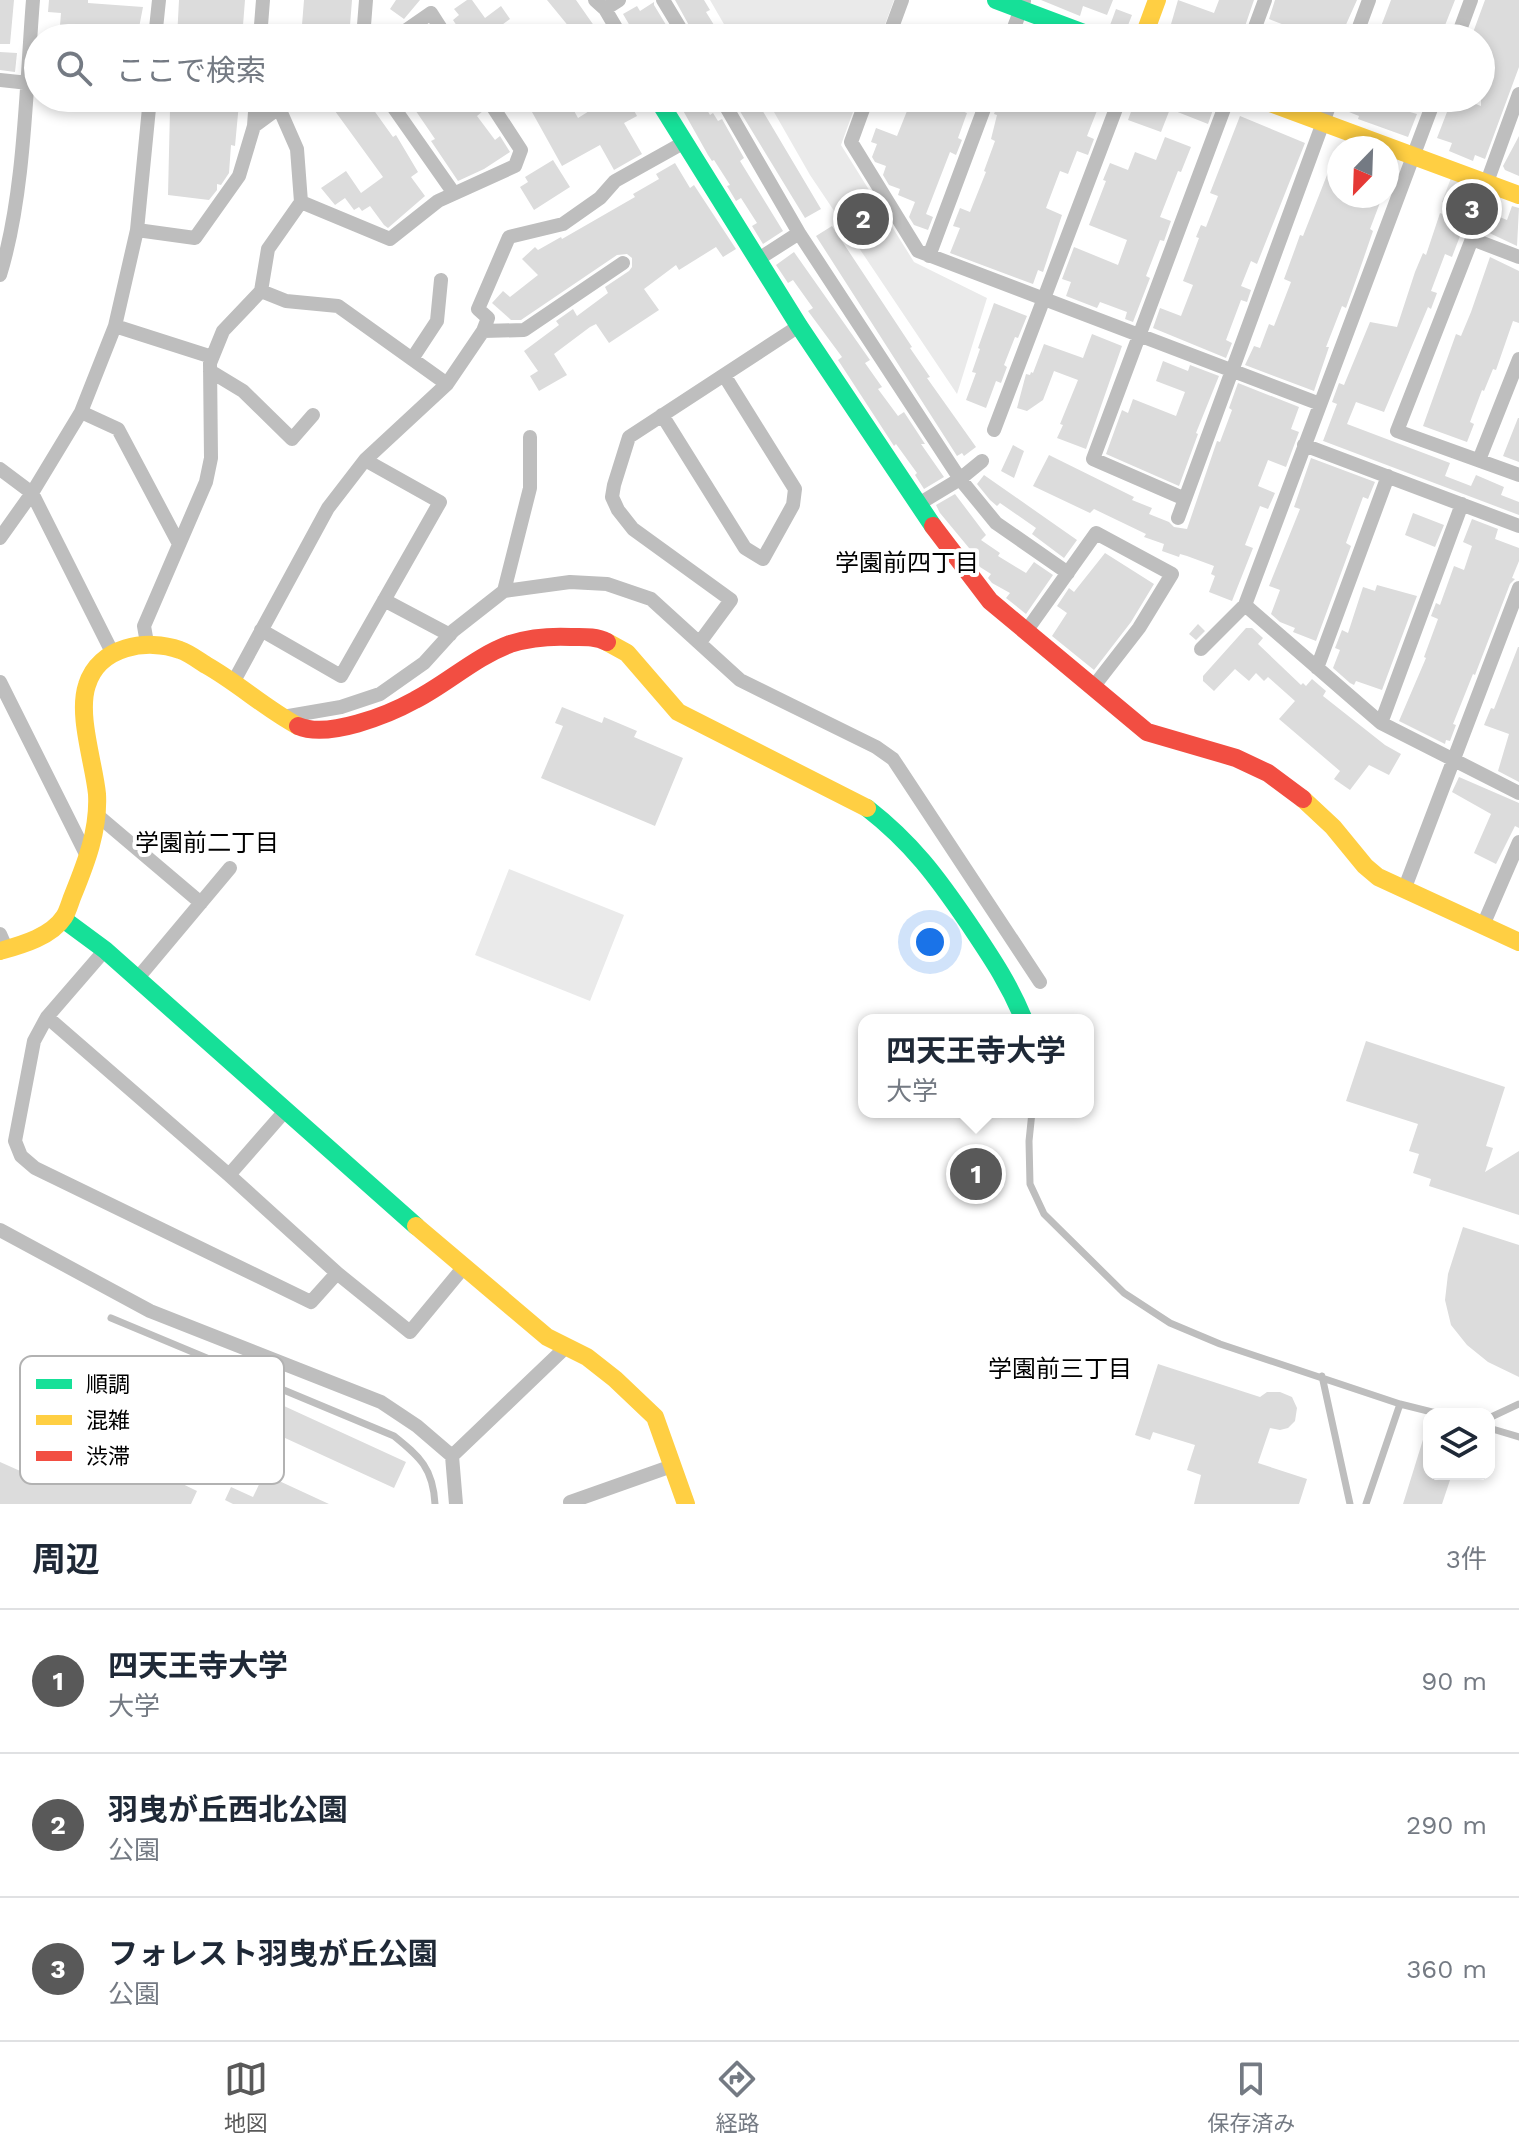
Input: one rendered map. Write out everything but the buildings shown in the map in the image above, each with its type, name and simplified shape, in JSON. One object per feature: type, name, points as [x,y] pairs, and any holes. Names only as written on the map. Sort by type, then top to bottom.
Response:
[{"type":"street","points":[[33,0],[33,24]]},
{"type":"street","points":[[156,24],[159,0]]},
{"type":"street","points":[[261,24],[263,0]]},
{"type":"street","points":[[364,24],[366,0]]},
{"type":"street","points":[[613,24],[600,4],[619,0]]},
{"type":"street","points":[[663,0],[678,24]]},
{"type":"street","points":[[893,24],[902,0]]},
{"type":"street","points":[[996,0],[1022,5],[1065,24]]},
{"type":"street","points":[[1148,24],[1157,0]]},
{"type":"street","points":[[1256,24],[1265,0]]},
{"type":"street","points":[[1360,24],[1369,0]]},
{"type":"street","points":[[1462,24],[1471,0]]},
{"type":"street","points":[[1015,24],[1022,5]]},
{"type":"street","points":[[415,24],[431,13],[438,24]]},
{"type":"street","points":[[0,80],[24,82]]},
{"type":"street","points":[[1487,182],[1519,94]]},
{"type":"street","points":[[0,275],[6,257],[28,112]]},
{"type":"street","points":[[0,538],[32,493],[81,412],[115,326],[137,230],[149,112]]},
{"type":"street","points":[[137,230],[195,238],[239,176],[254,126],[255,112]]},
{"type":"street","points":[[254,126],[273,112]]},
{"type":"street","points":[[147,643],[144,626],[206,482],[211,458],[211,364],[223,331],[261,291],[268,249],[301,202],[297,149],[281,112]]},
{"type":"street","points":[[397,112],[453,192]]},
{"type":"street","points":[[301,202],[390,239],[453,192],[515,166],[521,150],[496,112]]},
{"type":"street","points":[[665,112],[799,326],[917,505],[990,601],[1147,732],[1236,758],[1268,773],[1315,809],[1378,877],[1484,923],[1519,942]]},
{"type":"street","points":[[729,112],[799,233],[960,479],[996,523],[1068,573]]},
{"type":"street","points":[[862,112],[851,142],[918,251],[1320,404]]},
{"type":"street","points":[[929,256],[983,112]]},
{"type":"street","points":[[994,430],[1115,112]]},
{"type":"street","points":[[1185,499],[1093,459],[1223,112]]},
{"type":"street","points":[[1294,112],[1519,195]]},
{"type":"street","points":[[1178,518],[1327,112]]},
{"type":"street","points":[[1201,649],[1245,605],[1430,112]]},
{"type":"street","points":[[234,681],[328,508],[365,460],[447,384],[483,331],[488,318],[478,309],[509,237],[563,224],[600,198],[615,181],[683,143]]},
{"type":"street","points":[[757,260],[799,233]]},
{"type":"street","points":[[1519,257],[1472,239],[1397,431],[1519,475]]},
{"type":"street","points":[[483,331],[524,330],[623,263]]},
{"type":"street","points":[[412,359],[437,321],[441,280]]},
{"type":"street","points":[[261,291],[286,301],[338,306],[447,384]]},
{"type":"street","points":[[115,326],[211,364],[292,439],[313,415]]},
{"type":"street","points":[[700,642],[731,600],[633,529],[618,510],[612,497],[629,437],[799,326]]},
{"type":"street","points":[[1479,460],[1519,359]]},
{"type":"street","points":[[662,415],[745,548],[763,559],[793,505],[795,489],[724,375]]},
{"type":"street","points":[[81,412],[118,429],[179,544]]},
{"type":"street","points":[[504,591],[530,488],[530,437]]},
{"type":"street","points":[[1304,445],[1519,526]]},
{"type":"street","points":[[261,630],[341,676],[440,502],[365,460]]},
{"type":"street","points":[[917,505],[960,479],[982,461]]},
{"type":"street","points":[[0,469],[32,493],[113,654]]},
{"type":"street","points":[[1317,668],[1388,476]]},
{"type":"street","points":[[1381,723],[1462,504]]},
{"type":"street","points":[[1027,630],[1096,533],[1172,574],[1139,628],[1094,686]]},
{"type":"street","points":[[282,717],[341,707],[380,694],[424,663],[450,635],[504,591],[570,582],[607,584],[651,599],[740,680],[876,747],[893,759],[1040,982]]},
{"type":"street","points":[[1404,890],[1519,588]]},
{"type":"street","points":[[384,600],[450,635]]},
{"type":"street","points":[[1245,605],[1381,723],[1519,793]]},
{"type":"street","points":[[2,945],[32,942],[63,919],[88,859],[97,796],[85,712],[87,685],[96,670],[113,654],[147,643],[181,650],[234,681],[282,717],[303,728],[332,729],[372,719],[416,700],[468,665],[511,644],[552,636],[599,638],[627,653],[678,712],[863,805],[894,829],[932,869],[1009,983],[1022,1014]]},
{"type":"street","points":[[0,682],[88,859]]},
{"type":"street","points":[[96,814],[201,903]]},
{"type":"street","points":[[1484,923],[1519,842]]},
{"type":"street","points":[[137,979],[230,868]]},
{"type":"street","points":[[63,919],[105,950],[463,1268],[547,1337],[587,1357],[615,1379],[655,1417],[686,1504]]},
{"type":"street","points":[[105,950],[47,1017],[34,1041],[15,1141],[21,1156],[35,1168],[311,1302],[337,1273]]},
{"type":"street","points":[[47,1017],[337,1273],[410,1332],[463,1268]]},
{"type":"street","points":[[229,1175],[285,1111]]},
{"type":"street","points":[[0,1230],[150,1311],[264,1356]]},
{"type":"street","points":[[452,1456],[566,1347]]},
{"type":"street","points":[[284,1364],[381,1402],[417,1426],[452,1456],[456,1504]]},
{"type":"street","points":[[570,1502],[672,1466]]},
{"type":"lane","points":[[1031,1118],[1030,1184],[1044,1214],[1124,1293],[1170,1323],[1220,1344],[1423,1410]]},
{"type":"lane","points":[[111,1318],[202,1356]]},
{"type":"lane","points":[[1322,1376],[1350,1504]]},
{"type":"lane","points":[[284,1390],[394,1436],[423,1460],[434,1487],[435,1504]]},
{"type":"lane","points":[[1366,1504],[1400,1404]]},
{"type":"lane","points":[[1495,1415],[1519,1404]]},
{"type":"lane","points":[[1495,1430],[1519,1437]]},
{"type":"shaded area","points":[[710,0],[894,0],[885,24],[724,24]]},
{"type":"shaded area","points":[[774,112],[853,112],[841,145],[914,262],[987,298],[957,394],[810,175]]},
{"type":"shaded area","points":[[1451,178],[1492,195],[1476,235],[1468,232],[1475,215],[1442,202]]},
{"type":"shaded area","points":[[509,869],[624,915],[590,1001],[475,955]]},
{"type":"traffic: fast","points":[[996,0],[1060,24]]},
{"type":"traffic: fast","points":[[666,112],[799,326],[933,526]]},
{"type":"traffic: fast","points":[[867,808],[911,848],[946,891],[999,970],[1021,1014]]},
{"type":"traffic: fast","points":[[63,919],[105,950],[416,1226]]},
{"type":"traffic: slow","points":[[1148,24],[1157,0]]},
{"type":"traffic: slow","points":[[1295,112],[1519,195]]},
{"type":"traffic: slow","points":[[607,642],[627,653],[678,712],[867,808]]},
{"type":"traffic: slow","points":[[0,951],[35,939],[58,924],[67,912],[83,871],[94,833],[97,807],[84,697],[93,672],[102,661],[126,648],[139,646],[167,646],[180,650],[298,726]]},
{"type":"traffic: slow","points":[[1303,799],[1378,877],[1519,942]]},
{"type":"traffic: slow","points":[[416,1226],[547,1337],[587,1357],[655,1417],[686,1504]]},
{"type":"traffic: jam","points":[[933,526],[990,601],[1147,732],[1236,758],[1268,773],[1303,799]]},
{"type":"traffic: jam","points":[[298,726],[325,730],[358,724],[390,712],[439,686],[497,649],[517,642],[563,637],[594,638],[607,642]]},
{"type":"place","name":"フォレスト羽曳が丘公園","points":[[1472,209]]},
{"type":"place","name":"羽曳が丘西北公園","points":[[863,219]]},
{"type":"place","name":"四天王寺大学","points":[[976,1174]]},
{"type":"district","name":"学園前四丁目","points":[[907,563]]},
{"type":"district","name":"学園前二丁目","points":[[207,843]]},
{"type":"district","name":"学園前三丁目","points":[[1060,1369]]}]
